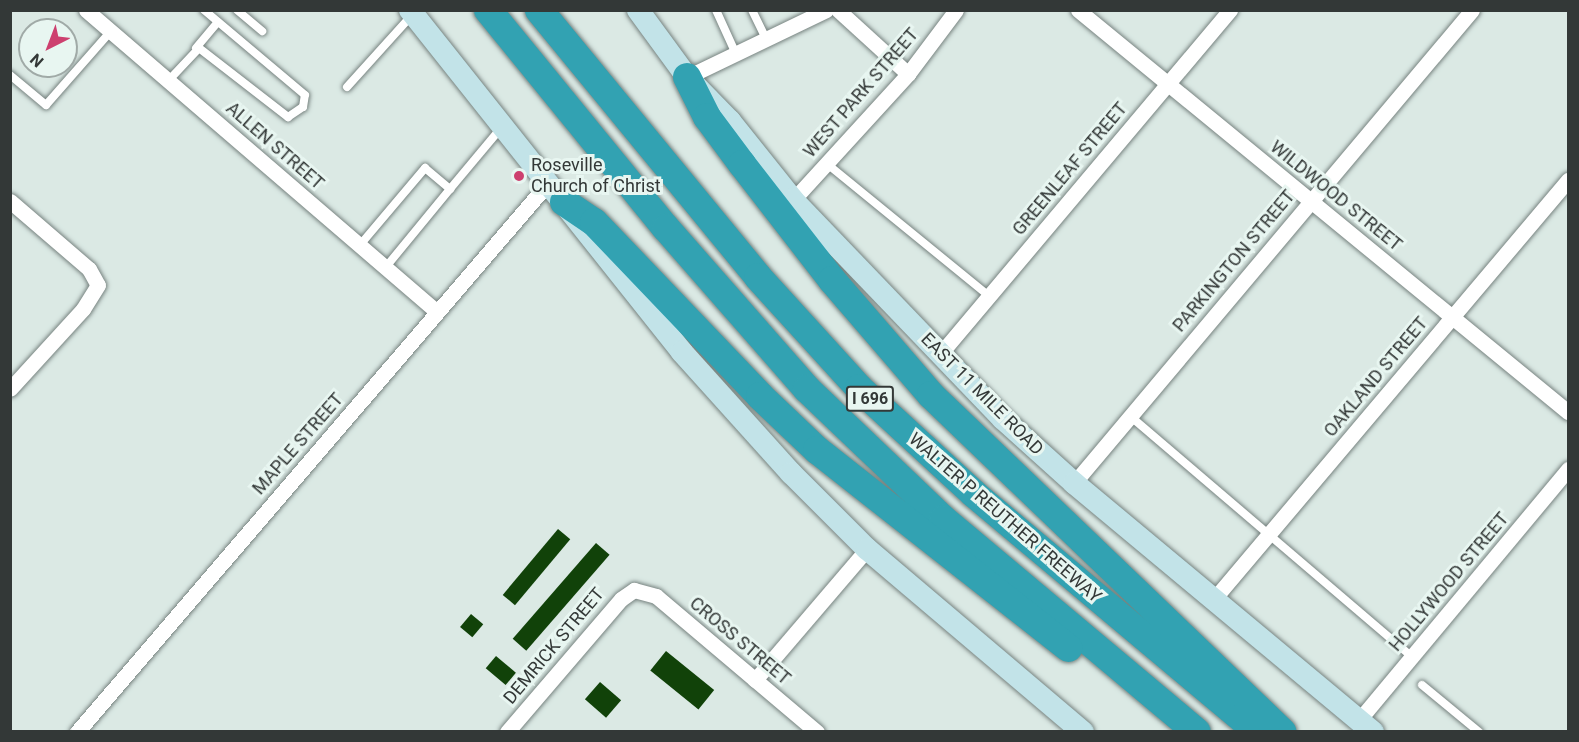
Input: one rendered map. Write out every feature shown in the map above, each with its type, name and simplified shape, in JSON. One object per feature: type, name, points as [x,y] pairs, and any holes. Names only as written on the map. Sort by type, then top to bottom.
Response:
[{"type":"highway","name":"I 696","points":[[488,10],[674,236],[807,389],[943,519],[1197,732]]},
{"type":"highway","name":"WALTER P REUTHER FREEWAY","points":[[538,10],[758,277],[859,388],[973,493],[1258,732]]},
{"type":"highway","points":[[687,77],[707,117],[756,182],[867,322],[931,395],[1282,732]]},
{"type":"highway","points":[[556,193],[594,222],[760,396],[817,450],[1106,677],[1183,732]]},
{"type":"main road","name":"EAST 11 MILE ROAD","points":[[638,10],[687,77],[730,121],[793,200],[941,353],[1074,483],[1366,726]]},
{"type":"main road","points":[[411,12],[735,413],[867,549],[1083,732]]},
{"type":"street","name":"ALLEN STREET","points":[[87,10],[437,312]]},
{"type":"street","points":[[687,77],[826,10]]},
{"type":"street","points":[[838,10],[908,74]]},
{"type":"street","name":"WEST PARK STREET","points":[[793,200],[908,74],[956,10]]},
{"type":"street","name":"WILDWOOD STREET","points":[[1078,10],[1569,412]]},
{"type":"street","name":"GREENLEAF STREET","points":[[941,353],[1230,10]]},
{"type":"street","name":"PARKINGTON STREET","points":[[1074,483],[1472,10]]},
{"type":"street","name":"OAKLAND STREET","points":[[1214,599],[1569,180]]},
{"type":"street","name":"MAPLE STREET","points":[[77,732],[437,312],[556,193]]},
{"type":"street","points":[[10,201],[89,268],[98,285],[83,309],[10,389]]},
{"type":"street","name":"HOLLYWOOD STREET","points":[[1366,726],[1412,657],[1569,469]]},
{"type":"street","points":[[755,680],[867,549]]},
{"type":"street","name":"CROSS STREET","points":[[634,590],[656,597],[817,732]]},
{"type":"street","name":"DEMRICK STREET","points":[[507,732],[625,593],[634,590]]},
{"type":"lane","points":[[196,48],[202,49],[288,117],[293,118],[303,107],[305,95],[204,10]]},
{"type":"lane","points":[[237,10],[262,31]]},
{"type":"lane","points":[[716,10],[736,54]]},
{"type":"lane","points":[[752,10],[766,39]]},
{"type":"lane","points":[[346,87],[411,12]]},
{"type":"lane","points":[[169,80],[218,22]]},
{"type":"lane","points":[[10,75],[46,105],[111,31]]},
{"type":"lane","points":[[386,267],[502,126]]},
{"type":"lane","points":[[826,163],[989,296]]},
{"type":"lane","points":[[360,245],[425,168],[450,189]]},
{"type":"lane","points":[[1130,416],[1412,657]]},
{"type":"lane","points":[[1422,685],[1479,732]]},
{"type":"building","points":[[558,529],[570,539],[515,605],[503,595]]},
{"type":"building","points":[[596,543],[610,555],[526,651],[513,639]]},
{"type":"building","points":[[471,614],[483,624],[472,637],[460,627]]},
{"type":"building","points":[[666,651],[714,690],[698,709],[650,670]]},
{"type":"building","points":[[496,656],[516,673],[506,685],[486,668]]},
{"type":"building","points":[[600,682],[621,700],[606,718],[585,699]]},
{"type":"place","name":"Roseville Church of Christ","points":[[519,176]]}]
